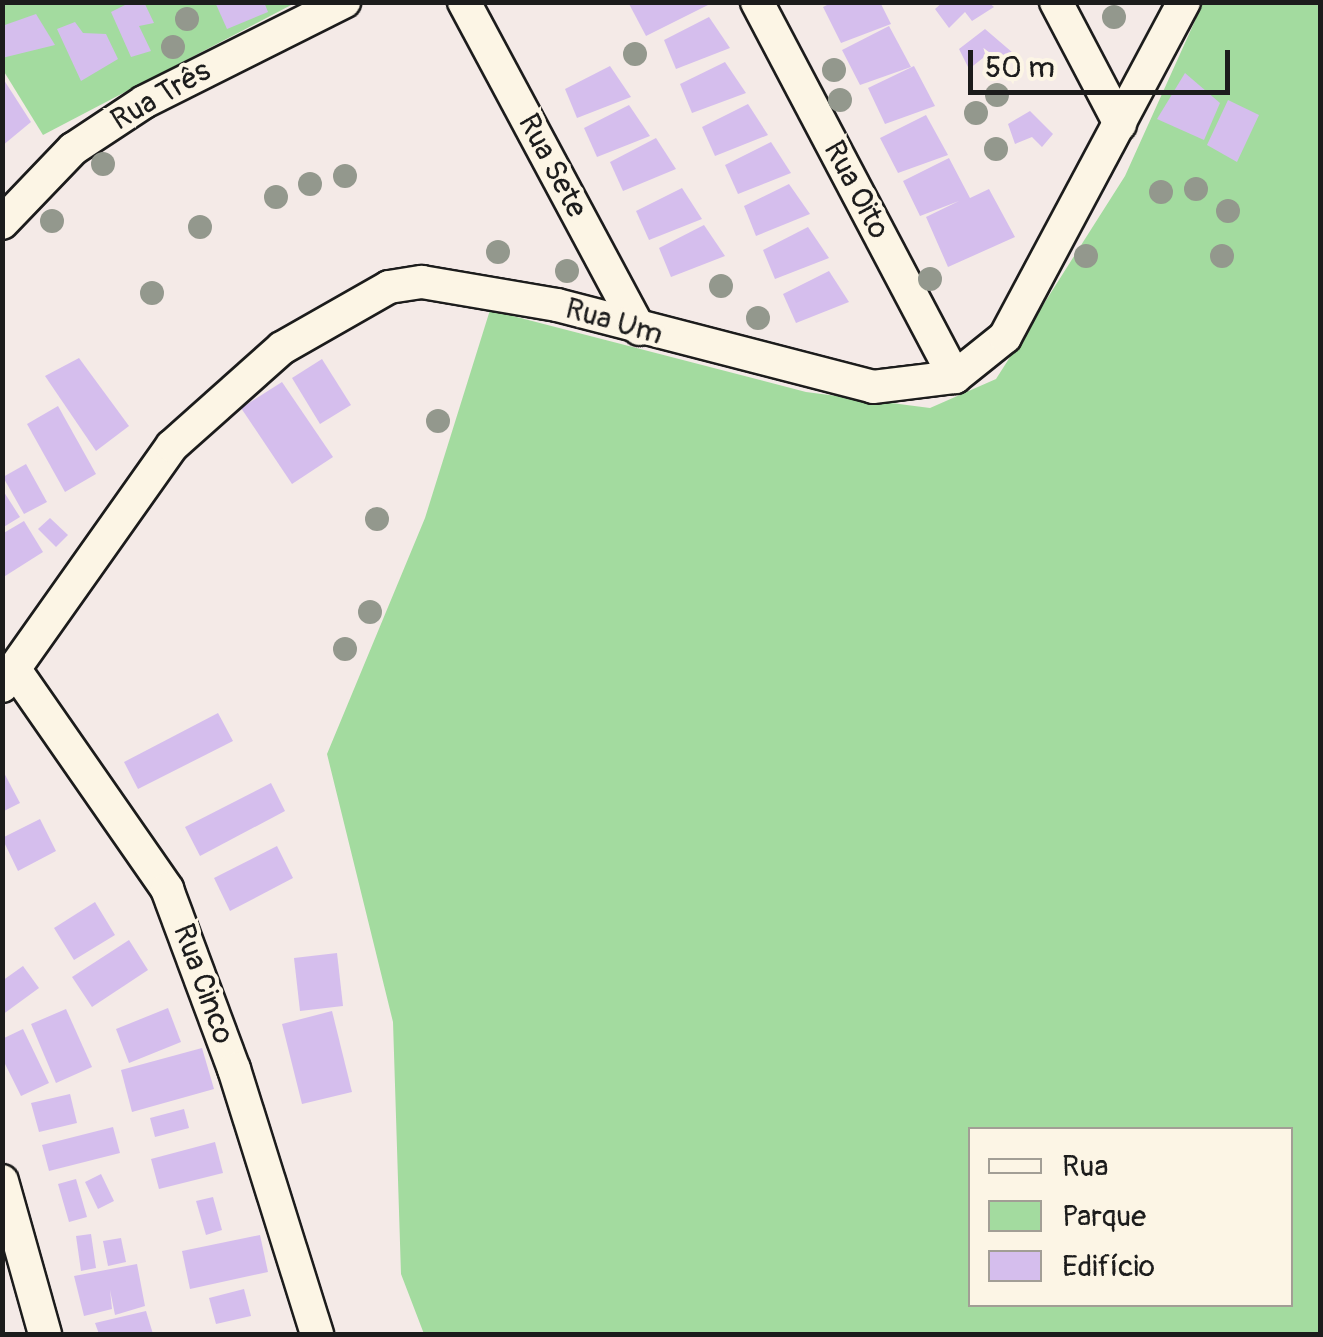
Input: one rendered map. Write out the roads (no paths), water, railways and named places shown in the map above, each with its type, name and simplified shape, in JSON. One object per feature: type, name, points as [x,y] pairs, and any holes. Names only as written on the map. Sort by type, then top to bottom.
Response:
[{"type":"street","name":"Rua Três","points":[[2,223],[73,149],[144,102],[344,2]]},
{"type":"street","name":"Rua Sete","points":[[464,2],[639,329]]},
{"type":"street","name":"Rua Oito","points":[[758,2],[954,378]]},
{"type":"street","points":[[1056,2],[1120,124]]},
{"type":"street","points":[[954,378],[1005,338],[1184,2]]},
{"type":"street","name":"Rua Um","points":[[9,678],[126,502],[172,446],[282,348],[356,304],[422,282],[557,306],[872,387],[954,378]]},
{"type":"street","name":"Rua Cinco","points":[[9,678],[167,889],[234,1068],[317,1334]]},
{"type":"street","points":[[2,1180],[45,1334]]}]
